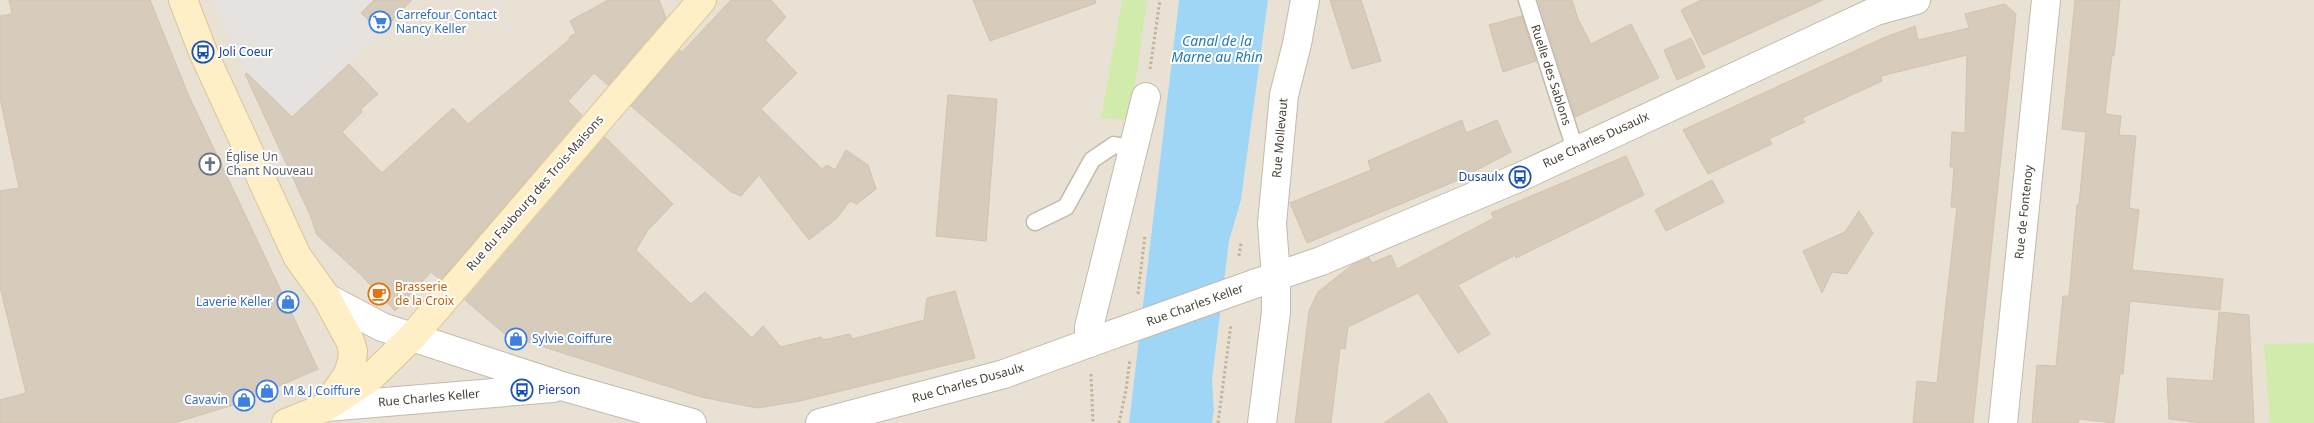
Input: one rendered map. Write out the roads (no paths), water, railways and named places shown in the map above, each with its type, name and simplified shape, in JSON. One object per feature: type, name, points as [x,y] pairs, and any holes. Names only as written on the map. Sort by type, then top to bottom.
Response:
[{"type":"main road","name":"Rue Charles Keller","points":[[183,0],[203,52],[297,256],[327,298],[353,351],[348,374],[326,407]]},
{"type":"main road","name":"Rue du Faubourg des Trois-Maisons","points":[[286,423],[326,407],[381,370],[412,337],[702,0]]},
{"type":"street","name":"Rue Mollevaut","points":[[1262,423],[1276,312],[1265,281],[1284,94],[1297,44],[1305,0]]},
{"type":"street","name":"Rue Charles Dusaulx","points":[[1265,281],[1321,261],[1520,177],[1575,149],[1876,11],[1916,0]]},
{"type":"street","name":"Rue de Fontenoy","points":[[2003,423],[2046,0]]},
{"type":"street","points":[[1088,343],[1089,327],[1146,98]]},
{"type":"street","name":"Rue Charles Keller","points":[[1114,334],[1265,281]]},
{"type":"street","name":"Rue Charles Keller","points":[[327,298],[382,327],[565,387],[692,423]]},
{"type":"street","name":"Rue Charles Dusaulx","points":[[820,423],[1004,374],[1114,334]]},
{"type":"street","name":"Rue Charles Keller","points":[[326,407],[565,387]]},
{"type":"lane","name":"Ruelle des Sablons","points":[[1527,0],[1575,149]]},
{"type":"lane","points":[[1035,222],[1066,207],[1092,160],[1114,145],[1133,149]]},
{"type":"water","name":"Canal de la Marne au Rhin","points":[[1179,0],[1268,0],[1241,200],[1229,241],[1212,380],[1214,410],[1212,423],[1129,423]]},
{"type":"place","name":"Carrefour Contact Nancy Keller","points":[[380,22]]},
{"type":"place","name":"Joli Coeur","points":[[203,52]]},
{"type":"place","name":"Église Un Chant Nouveau","points":[[210,164]]},
{"type":"place","name":"Dusaulx","points":[[1520,177]]},
{"type":"place","name":"Brasserie de la Croix","points":[[379,294]]},
{"type":"place","name":"Laverie Keller","points":[[288,302]]},
{"type":"place","name":"Sylvie Coiffure","points":[[516,339]]},
{"type":"place","name":"Pierson","points":[[522,390]]},
{"type":"place","name":"M & J Coiffure","points":[[267,391]]},
{"type":"place","name":"Cavavin","points":[[244,400]]}]
